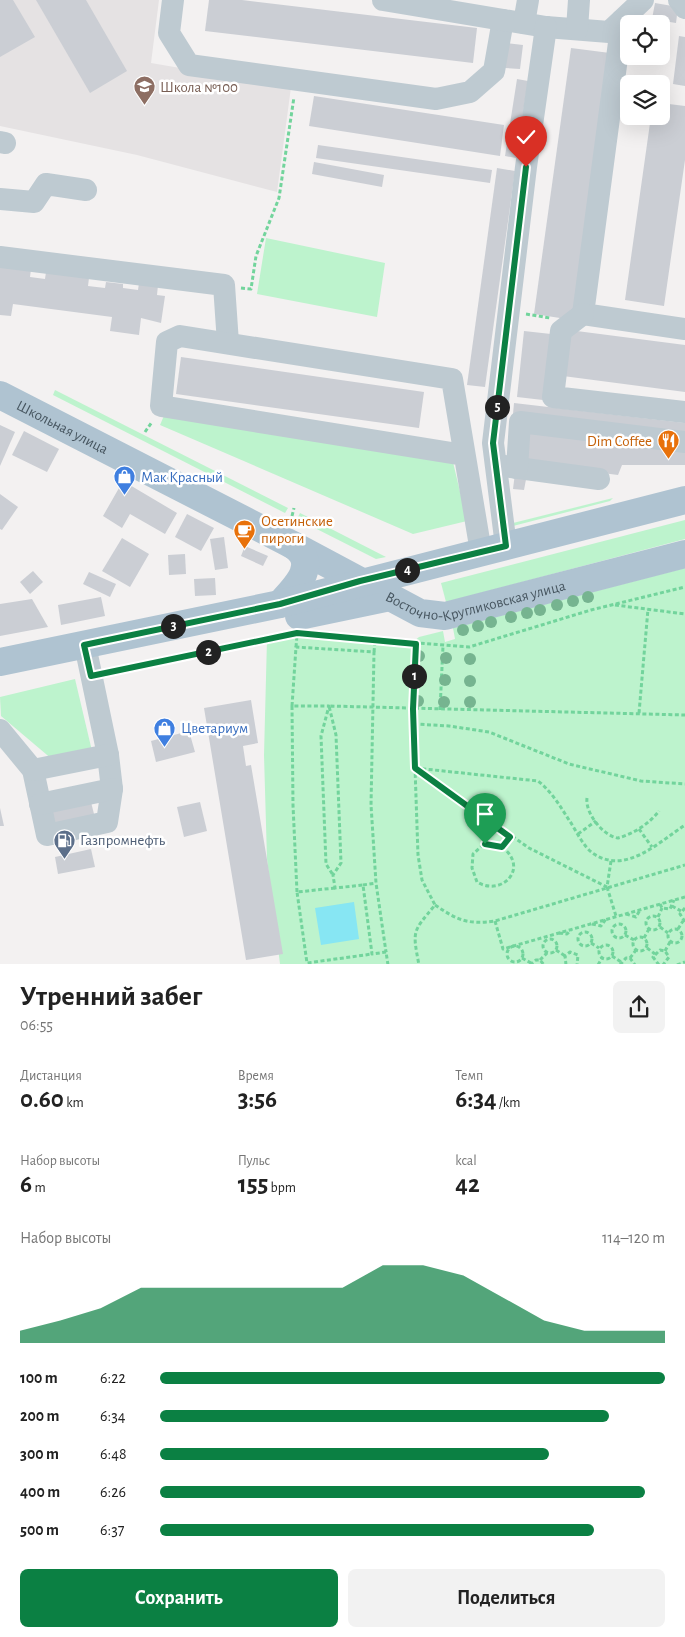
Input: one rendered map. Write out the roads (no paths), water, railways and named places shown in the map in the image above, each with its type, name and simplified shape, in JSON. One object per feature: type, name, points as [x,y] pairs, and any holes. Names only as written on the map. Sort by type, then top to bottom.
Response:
[{"type":"main road","name":"Школьная улица","points":[[0,377],[168,465],[389,586]]},
{"type":"main road","name":"Школьная улица","points":[[0,395],[360,581]]},
{"type":"main road","name":"Восточно-Кругликовская улица","points":[[0,679],[88,660],[389,586],[494,549],[685,500]]},
{"type":"main road","points":[[280,604],[304,575],[305,561],[302,552],[293,545]]},
{"type":"main road","name":"Восточно-Кругликовская улица","points":[[0,662],[88,660],[360,581],[389,586],[420,613],[444,616],[685,554]]},
{"type":"lane","points":[[173,0],[169,33],[188,64],[436,99],[470,92],[494,71],[514,22],[528,0]]},
{"type":"lane","points":[[577,29],[579,0]]},
{"type":"lane","points":[[627,15],[643,0]]},
{"type":"lane","points":[[679,0],[685,8]]},
{"type":"lane","points":[[391,1],[449,5],[514,22],[546,27],[609,32],[620,22]]},
{"type":"lane","points":[[506,466],[493,443],[526,167],[546,27]]},
{"type":"lane","points":[[578,318],[620,34]]},
{"type":"lane","points":[[0,199],[34,202],[46,184],[86,190]]},
{"type":"lane","points":[[0,257],[224,285],[228,343]]},
{"type":"lane","points":[[685,329],[578,318],[561,331],[553,396],[685,412]]},
{"type":"lane","points":[[464,455],[161,406],[167,342],[180,336],[452,379],[464,455],[494,549]]},
{"type":"lane","points":[[494,549],[506,466],[520,422],[685,442]]},
{"type":"lane","points":[[506,466],[599,479]]},
{"type":"lane","points":[[0,730],[32,770],[47,834],[107,822],[112,788],[108,755],[88,660]]},
{"type":"lane","points":[[32,770],[108,755]]},
{"type":"lane","points":[[40,804],[112,788]]},
{"type":"water","points":[[354,902],[359,939],[321,945],[315,908]]},
{"type":"place","name":"Школа №100","points":[[144,106]]},
{"type":"place","name":"Dim Coffee","points":[[668,460]]},
{"type":"place","name":"Мак Красный","points":[[125,496]]},
{"type":"place","name":"Осетинские пироги","points":[[245,549]]},
{"type":"place","name":"Цветариум","points":[[165,747]]},
{"type":"place","name":"Газпромнефть","points":[[64,859]]}]
